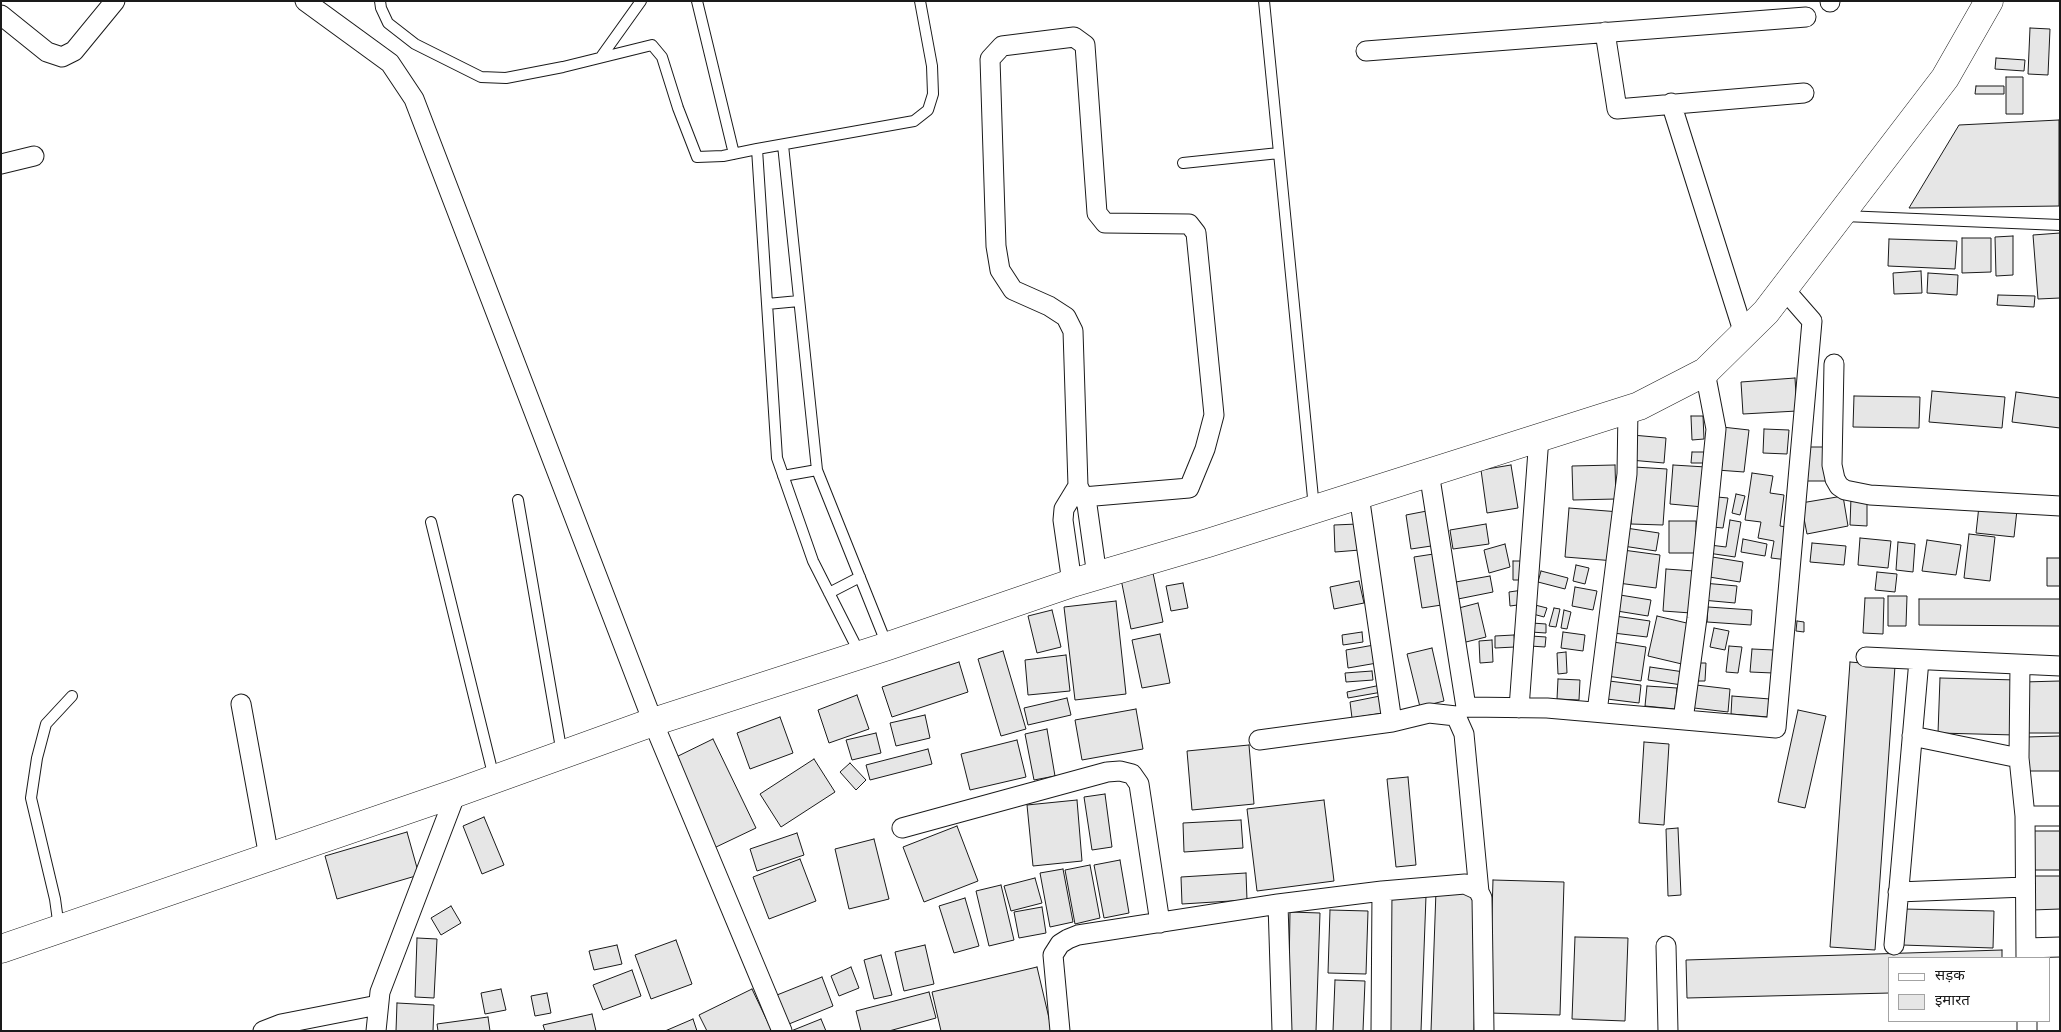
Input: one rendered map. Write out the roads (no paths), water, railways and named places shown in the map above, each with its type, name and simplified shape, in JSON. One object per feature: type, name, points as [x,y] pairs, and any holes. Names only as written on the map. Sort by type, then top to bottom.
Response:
[{"type":"street","points":[[3,20],[48,52],[62,57],[74,51],[115,1]]},
{"type":"street","points":[[305,1],[390,63],[414,99],[654,722],[782,1031]]},
{"type":"street","points":[[1,949],[456,793],[654,722],[1084,580],[1639,406],[1705,372],[1766,312],[1945,78],[1989,1]]},
{"type":"street","points":[[1366,51],[1806,17]]},
{"type":"street","points":[[1605,32],[1617,109],[1804,92]]},
{"type":"street","points":[[1084,580],[1063,520],[1064,509],[1081,491],[1189,488],[1205,449],[1214,415],[1196,233],[1189,224],[1105,224],[1097,213],[1085,45],[1074,37],[1002,46],[990,59],[996,246],[1000,270],[1013,290],[1049,306],[1066,317],[1073,331],[1081,491],[1087,505],[1084,580]]},
{"type":"street","points":[[1671,103],[1744,334]]},
{"type":"street","points":[[1,164],[34,156]]},
{"type":"street","points":[[1429,472],[1466,706],[1597,712],[1776,728],[1812,321],[1784,289]]},
{"type":"street","points":[[1834,364],[1832,465],[1839,486],[1845,490],[1870,495],[2060,506]]},
{"type":"street","points":[[1683,720],[1698,618],[1716,429],[1705,372]]},
{"type":"street","points":[[1597,712],[1626,474],[1628,409]]},
{"type":"street","points":[[1519,708],[1539,438]]},
{"type":"street","points":[[1359,494],[1392,722]]},
{"type":"street","points":[[1866,657],[2060,666]]},
{"type":"street","points":[[1894,945],[1919,660]]},
{"type":"street","points":[[2020,664],[2019,758],[2025,816],[2026,953],[2060,947]]},
{"type":"street","points":[[241,704],[269,857]]},
{"type":"street","points":[[1259,740],[1392,722],[1429,713],[1456,716],[1464,734],[1479,892],[1482,898],[1484,1031]]},
{"type":"street","points":[[1912,736],[2019,758]]},
{"type":"street","points":[[902,828],[1107,772],[1120,771],[1132,774],[1139,784],[1160,923]]},
{"type":"street","points":[[376,1031],[380,992],[456,793]]},
{"type":"street","points":[[2025,816],[2060,816]]},
{"type":"street","points":[[1060,1031],[1053,955],[1060,944],[1078,935],[1278,904],[1382,891],[1464,884],[1471,886],[1479,892]]},
{"type":"street","points":[[1898,892],[2025,887]]},
{"type":"street","points":[[1381,1031],[1382,891]]},
{"type":"street","points":[[1278,904],[1282,1031]]},
{"type":"street","points":[[1666,946],[1668,1031]]},
{"type":"street","points":[[263,1031],[281,1024],[378,1006]]},
{"type":"lane","points":[[380,1],[388,23],[415,44],[481,77],[506,78],[652,45],[662,57],[678,108],[697,157],[734,154],[914,120],[928,110],[933,94],[932,66],[920,1]]},
{"type":"lane","points":[[601,57],[640,1]]},
{"type":"lane","points":[[697,1],[734,154]]},
{"type":"lane","points":[[1264,1],[1314,509]]},
{"type":"lane","points":[[783,144],[817,470],[888,646]]},
{"type":"lane","points":[[757,149],[777,458],[813,561],[860,655]]},
{"type":"lane","points":[[1183,163],[1279,153]]},
{"type":"lane","points":[[1840,216],[2060,225]]},
{"type":"lane","points":[[767,304],[800,301]]},
{"type":"lane","points":[[783,476],[817,470]]},
{"type":"lane","points":[[518,500],[562,756]]},
{"type":"lane","points":[[431,522],[495,779]]},
{"type":"lane","points":[[829,593],[860,577]]},
{"type":"lane","points":[[59,929],[31,798],[36,758],[46,724],[72,696]]}]
